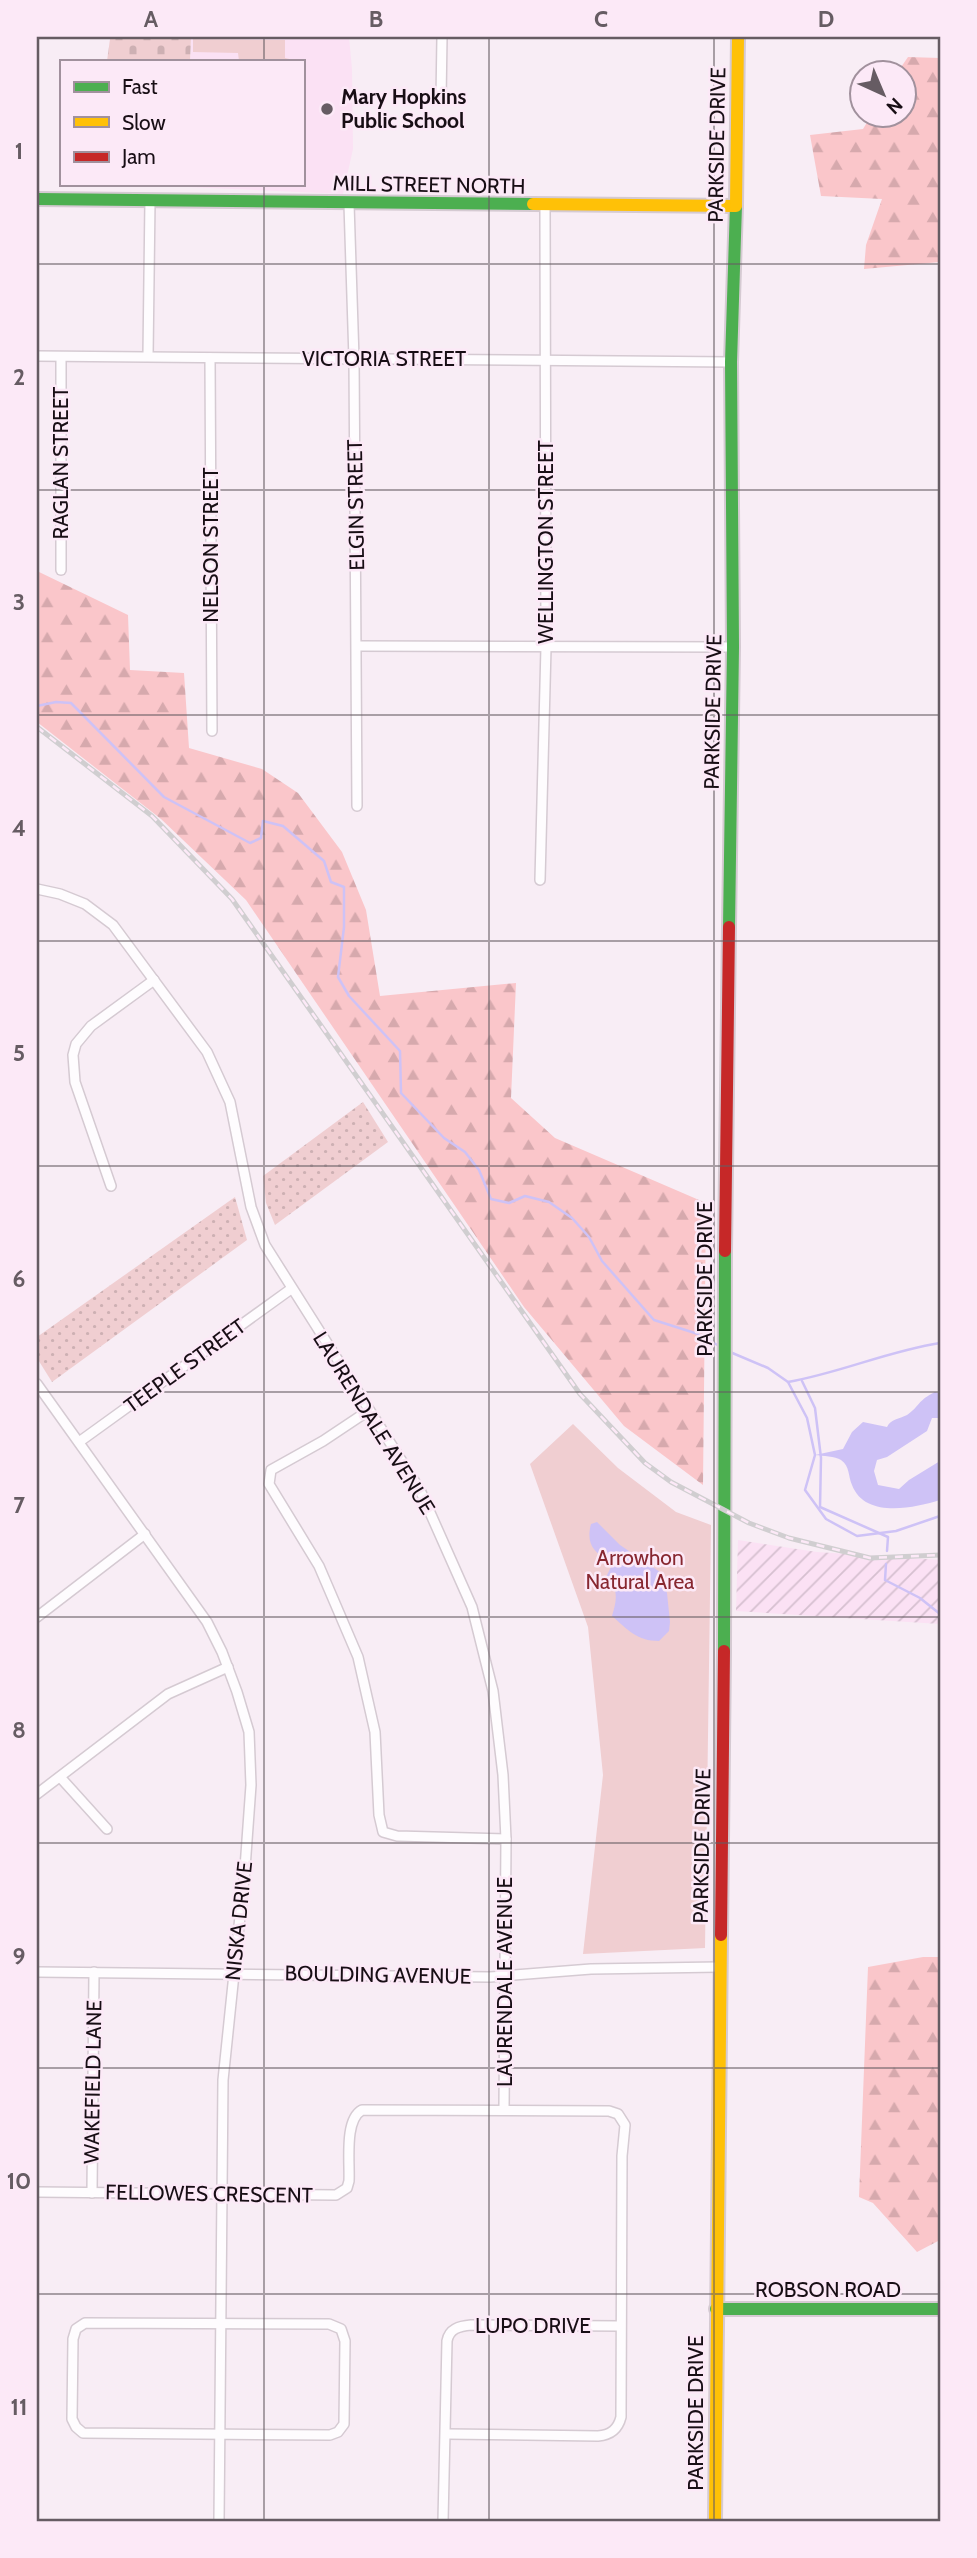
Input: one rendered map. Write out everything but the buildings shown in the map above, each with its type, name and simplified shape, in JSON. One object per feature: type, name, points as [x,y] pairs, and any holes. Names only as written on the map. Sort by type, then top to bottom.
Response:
[{"type":"main road","name":"PARKSIDE DRIVE","points":[[715,2521],[724,1333],[733,646],[731,362],[738,37]]},
{"type":"main road","name":"MILL STREET NORTH","points":[[37,199],[736,206]]},
{"type":"main road","name":"ROBSON ROAD","points":[[716,2309],[940,2309]]},
{"type":"street","points":[[440,99],[442,37]]},
{"type":"street","points":[[148,356],[150,200]]},
{"type":"street","name":"ELGIN STREET","points":[[349,204],[358,646],[357,806]]},
{"type":"street","name":"WELLINGTON STREET","points":[[540,880],[546,648],[545,205]]},
{"type":"street","name":"VICTORIA STREET","points":[[37,356],[731,362]]},
{"type":"street","name":"RAGLAN STREET","points":[[61,357],[61,570]]},
{"type":"street","name":"NELSON STREET","points":[[210,358],[212,731]]},
{"type":"street","points":[[358,646],[733,646]]},
{"type":"street","name":"LAURENDALE AVENUE","points":[[37,889],[85,904],[113,925],[207,1052],[225,1086],[236,1122],[254,1219],[268,1252],[420,1490],[472,1607],[493,1691],[503,1775],[506,1839],[504,2110]]},
{"type":"street","points":[[111,1186],[75,1082],[73,1055],[76,1044],[91,1026],[154,980]]},
{"type":"street","name":"TEEPLE STREET","points":[[79,1442],[291,1289]]},
{"type":"street","name":"NISKA DRIVE","points":[[37,1384],[207,1622],[228,1667],[249,1732],[251,1785],[245,1868],[223,2080],[219,2521]]},
{"type":"street","points":[[368,1411],[323,1441],[271,1470],[269,1484],[319,1566],[358,1657],[375,1732],[379,1815],[383,1832],[397,1836],[506,1839]]},
{"type":"street","points":[[37,1617],[145,1534]]},
{"type":"street","points":[[37,1794],[168,1694],[228,1667]]},
{"type":"street","points":[[60,1777],[107,1829]]},
{"type":"street","name":"BOULDING AVENUE","points":[[37,1972],[505,1976],[591,1969],[719,1967]]},
{"type":"street","name":"WAKEFIELD LANE","points":[[92,2193],[94,1972]]},
{"type":"street","name":"FELLOWES CRESCENT","points":[[37,2192],[327,2196],[342,2192],[349,2181],[352,2120],[362,2110],[609,2111],[622,2118],[625,2125],[622,2155],[621,2266]]},
{"type":"street","name":"LUPO DRIVE","points":[[443,2521],[447,2342],[450,2333],[456,2328],[471,2325],[620,2326],[621,2266]]},
{"type":"street","points":[[87,2323],[220,2323],[329,2324],[341,2329],[345,2341],[344,2424],[338,2432],[330,2435],[219,2435],[89,2434],[79,2431],[72,2419],[73,2339],[76,2329],[87,2323]]},
{"type":"street","points":[[447,2434],[598,2436],[613,2432],[621,2417],[620,2326]]},
{"type":"shaded area","name":"Mary Hopkins Public School","points":[[191,37],[349,37],[353,149],[343,194],[188,187],[304,186],[304,60],[190,60]]},
{"type":"shaded area","points":[[935,1392],[940,1394],[940,1418],[932,1418],[927,1431],[887,1457],[877,1460],[874,1471],[878,1485],[899,1489],[940,1461],[940,1500],[904,1508],[879,1507],[858,1496],[844,1462],[815,1455],[843,1449],[852,1432],[863,1422],[887,1427]]},
{"type":"shaded area","points":[[597,1522],[620,1545],[660,1572],[667,1593],[670,1622],[669,1631],[659,1641],[639,1637],[612,1616],[615,1591],[612,1582],[605,1579],[611,1567],[608,1560],[592,1546],[589,1537],[591,1524]]},
{"type":"shaded area","points":[[738,1540],[817,1552],[940,1560],[940,1624],[736,1611]]},
{"type":"green space","points":[[191,37],[190,60],[107,60],[110,39]]},
{"type":"green space","points":[[193,39],[285,40],[285,58],[294,60],[239,60],[238,53],[193,52]]},
{"type":"green space","points":[[908,57],[940,58],[940,262],[864,269],[866,245],[882,199],[821,196],[810,135],[854,130],[918,130],[918,60],[906,60]]},
{"type":"green space","points":[[37,571],[128,615],[130,670],[184,673],[189,748],[262,769],[298,793],[342,852],[366,910],[380,996],[516,983],[511,1098],[555,1138],[706,1203],[703,1485],[624,1426],[524,1307],[246,900],[161,819],[37,722]]},
{"type":"green space","points":[[363,1102],[388,1142],[275,1225],[266,1203],[263,1176]]},
{"type":"green space","points":[[235,1197],[247,1240],[52,1382],[37,1358],[37,1337]]},
{"type":"green space","name":"Arrowhon Natural Area","points":[[573,1424],[618,1468],[676,1512],[711,1525],[705,1948],[583,1954],[603,1775],[588,1627],[530,1464]]},
{"type":"green space","points":[[923,1957],[940,1957],[940,2240],[917,2252],[873,2203],[859,2197],[868,1967]]},
{"type":"waterway","points":[[37,706],[56,702],[71,703],[164,797],[250,843],[261,838],[263,821],[283,826],[324,861],[331,882],[344,887],[344,927],[338,977],[349,996],[400,1051],[401,1093],[444,1138],[465,1152],[479,1170],[491,1199],[509,1203],[525,1196],[549,1202],[572,1218],[589,1237],[602,1261],[654,1320],[698,1334],[721,1347]]},
{"type":"waterway","points":[[730,1352],[768,1368],[788,1382],[940,1343]]},
{"type":"waterway","points":[[802,1381],[815,1408],[821,1458],[820,1507],[888,1537],[887,1551]]},
{"type":"waterway","points":[[788,1382],[807,1418],[815,1455],[805,1490],[826,1519],[857,1536],[896,1531],[940,1516]]},
{"type":"waterway","points":[[886,1564],[885,1580],[920,1598],[940,1614]]},
{"type":"railway","points":[[37,727],[152,816],[232,899],[580,1394],[645,1463],[671,1482],[749,1523],[789,1538],[870,1558],[940,1555]]},
{"type":"traffic: fast","points":[[37,199],[533,204]]},
{"type":"traffic: fast","points":[[729,927],[733,647],[731,362],[736,205]]},
{"type":"traffic: fast","points":[[724,1651],[725,1251]]},
{"type":"traffic: fast","points":[[716,2309],[940,2309]]},
{"type":"traffic: slow","points":[[736,205],[738,37]]},
{"type":"traffic: slow","points":[[533,204],[736,206]]},
{"type":"traffic: slow","points":[[715,2521],[721,1935]]},
{"type":"traffic: jam","points":[[725,1251],[729,927]]},
{"type":"traffic: jam","points":[[721,1935],[724,1651]]},
{"type":"place","name":"Mary Hopkins Public School","points":[[327,109]]}]
